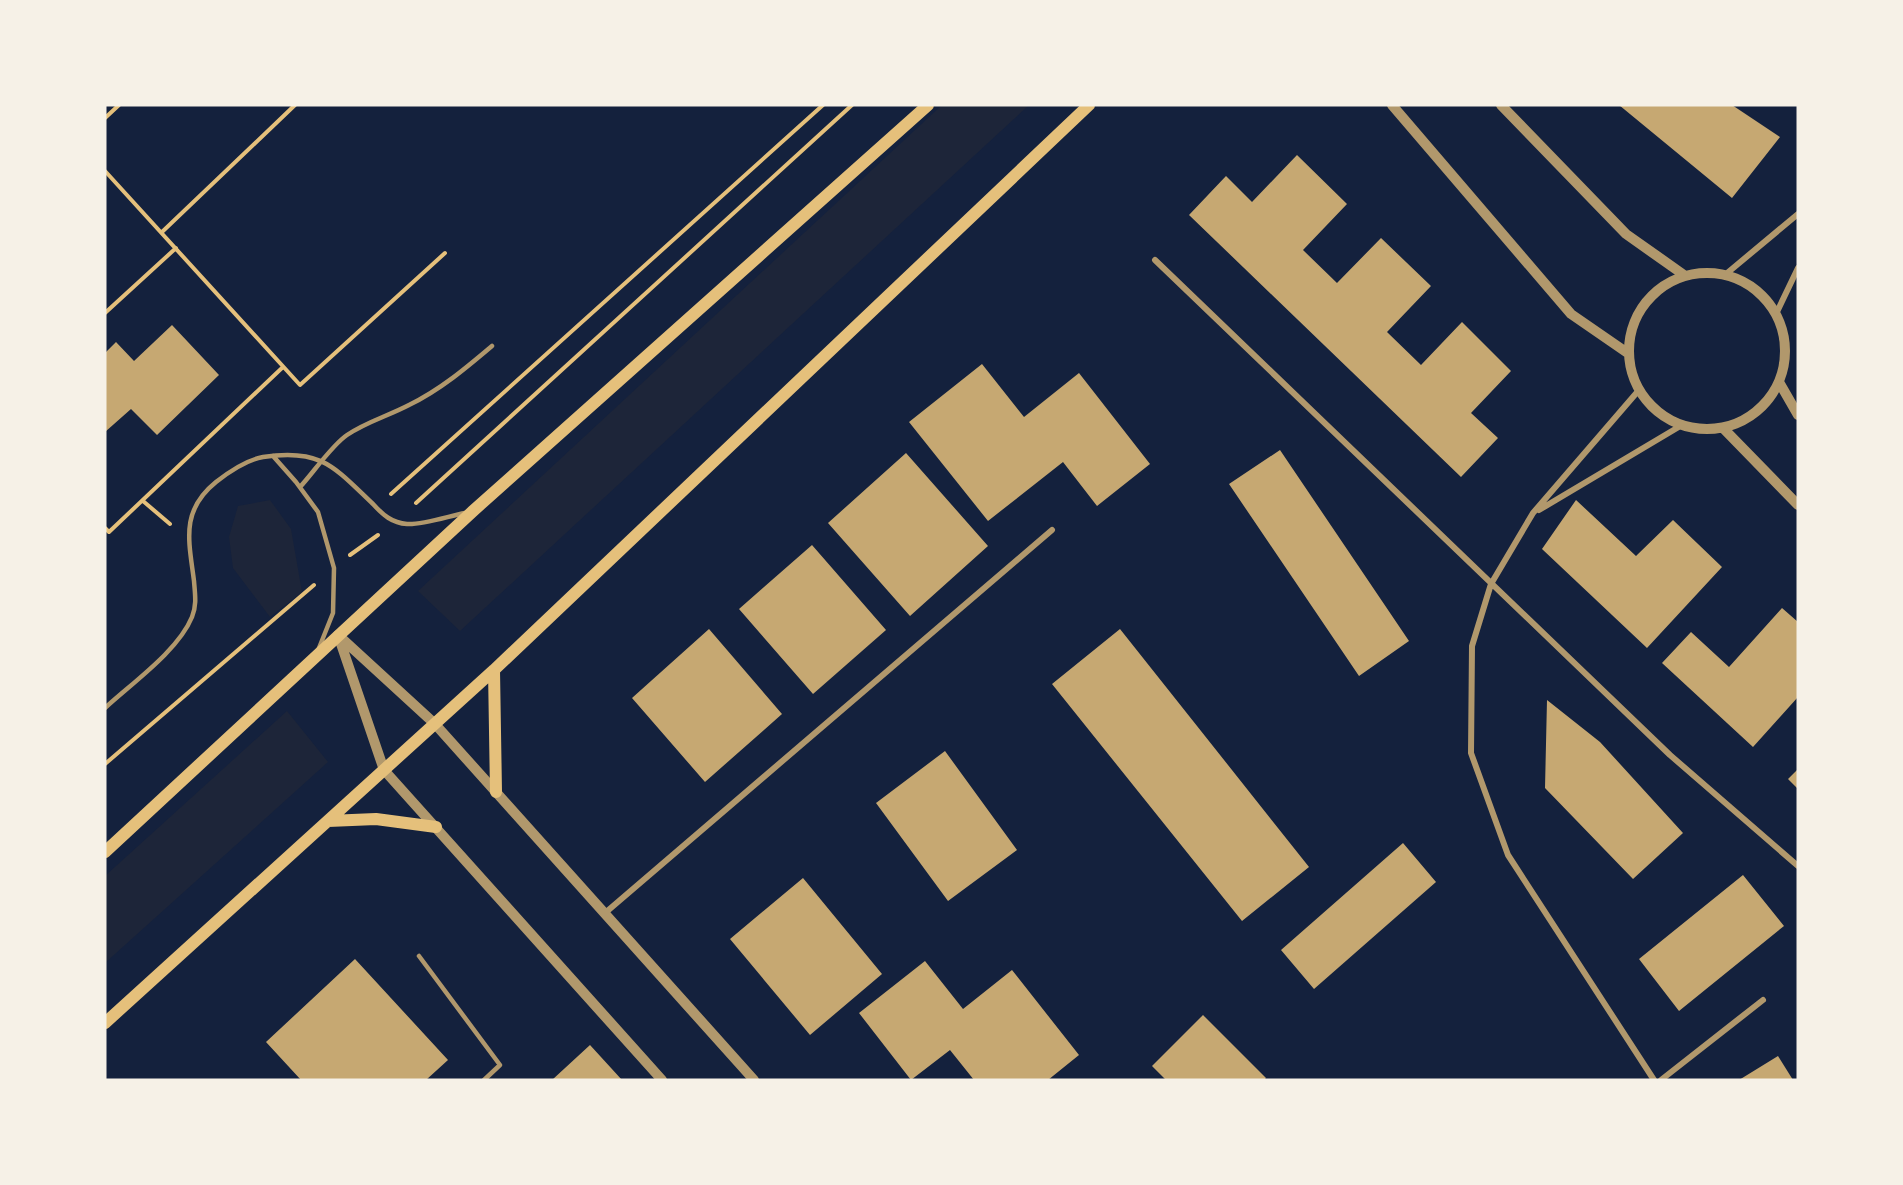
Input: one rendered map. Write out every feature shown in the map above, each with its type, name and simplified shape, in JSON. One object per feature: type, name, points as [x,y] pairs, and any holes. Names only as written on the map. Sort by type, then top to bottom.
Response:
[{"type":"main road","points":[[105,852],[473,511],[928,105]]},
{"type":"main road","points":[[105,1023],[494,670],[1089,105]]},
{"type":"main road","points":[[494,670],[496,792]]},
{"type":"main road","points":[[328,821],[376,819],[436,827]]},
{"type":"street","points":[[1392,105],[1570,314],[1629,354]]},
{"type":"street","points":[[1501,105],[1626,234],[1684,275]]},
{"type":"street","points":[[1726,274],[1798,214]]},
{"type":"street","points":[[1155,260],[1670,755],[1798,866]]},
{"type":"street","points":[[1776,314],[1798,268]]},
{"type":"street","points":[[1705,272],[1726,274],[1746,283],[1763,296],[1776,314],[1784,336],[1785,359],[1779,382],[1765,403],[1746,418],[1724,428],[1703,429],[1682,425],[1665,417],[1639,390],[1632,373],[1629,354],[1632,329],[1643,305],[1661,287],[1684,275],[1705,272]]},
{"type":"street","points":[[1779,382],[1798,415]]},
{"type":"street","points":[[1639,390],[1533,513],[1491,584],[1472,646],[1471,753],[1508,855],[1654,1080]]},
{"type":"street","points":[[1533,513],[1682,425]]},
{"type":"street","points":[[1724,428],[1798,505]]},
{"type":"street","points":[[604,913],[1052,530]]},
{"type":"street","points":[[338,635],[435,724],[754,1080]]},
{"type":"street","points":[[338,635],[384,770],[662,1080]]},
{"type":"street","points":[[1661,1080],[1763,1000]]},
{"type":"lane","points":[[300,487],[344,436],[431,393],[463,371],[492,346]]},
{"type":"lane","points":[[105,708],[180,638],[192,617],[196,601],[187,538],[191,514],[204,491],[226,473],[253,459],[296,454],[323,460],[347,479],[385,517],[395,522],[409,524],[473,511]]},
{"type":"lane","points":[[273,456],[318,512],[334,568],[333,613],[316,655]]},
{"type":"lane","points":[[419,956],[500,1065],[484,1080]]},
{"type":"path","points":[[105,118],[119,105]]},
{"type":"path","points":[[162,232],[295,105]]},
{"type":"path","points":[[376,508],[823,105]]},
{"type":"path","points":[[105,764],[334,568],[395,522],[852,105]]},
{"type":"path","points":[[105,171],[300,386],[445,253]]},
{"type":"path","points":[[105,312],[176,248]]},
{"type":"path","points":[[105,528],[109,532],[283,367]]},
{"type":"path","points":[[142,501],[187,538]]},
{"type":"shaded area","points":[[942,105],[1029,105],[460,631],[418,591]]},
{"type":"shaded area","points":[[270,500],[291,529],[302,592],[270,617],[233,568],[229,537],[238,506]]},
{"type":"shaded area","points":[[287,711],[328,762],[105,963],[105,876]]},
{"type":"building","points":[[1619,105],[1732,105],[1780,137],[1732,198]]},
{"type":"building","points":[[1297,155],[1347,204],[1303,250],[1337,283],[1381,238],[1431,286],[1387,332],[1421,365],[1462,322],[1511,371],[1471,413],[1498,438],[1461,477],[1189,215],[1226,176],[1252,202]]},
{"type":"building","points":[[172,325],[219,375],[157,435],[131,409],[105,432],[105,353],[116,342],[134,361]]},
{"type":"building","points":[[982,364],[1024,417],[1079,373],[1150,464],[1097,506],[1063,462],[988,521],[909,422]]},
{"type":"building","points":[[1280,450],[1409,641],[1359,676],[1229,484]]},
{"type":"building","points":[[906,453],[988,546],[910,616],[828,523]]},
{"type":"building","points":[[1576,500],[1636,556],[1673,520],[1722,567],[1647,648],[1542,549]]},
{"type":"building","points":[[812,545],[886,630],[813,694],[739,609]]},
{"type":"building","points":[[1782,608],[1798,622],[1798,697],[1753,747],[1662,663],[1691,632],[1729,667]]},
{"type":"building","points":[[709,629],[782,714],[705,782],[632,698]]},
{"type":"building","points":[[1120,629],[1309,867],[1242,921],[1052,684]]},
{"type":"building","points":[[1547,700],[1600,742],[1683,833],[1633,879],[1545,788]]},
{"type":"building","points":[[945,751],[1017,850],[948,901],[876,803]]},
{"type":"building","points":[[1798,769],[1798,789],[1788,779]]},
{"type":"building","points":[[1403,843],[1436,882],[1314,989],[1281,950]]},
{"type":"building","points":[[1743,875],[1784,926],[1679,1011],[1639,959]]},
{"type":"building","points":[[803,878],[882,974],[810,1035],[730,939]]},
{"type":"building","points":[[355,959],[448,1060],[426,1080],[301,1080],[266,1042]]},
{"type":"building","points":[[925,961],[963,1009],[1012,970],[1079,1055],[1048,1080],[974,1080],[950,1050],[911,1080],[859,1013]]},
{"type":"building","points":[[1203,1015],[1266,1078],[1264,1080],[1166,1080],[1152,1066]]},
{"type":"building","points":[[590,1045],[622,1080],[552,1080]]},
{"type":"building","points":[[1778,1056],[1793,1080],[1739,1080]]}]
